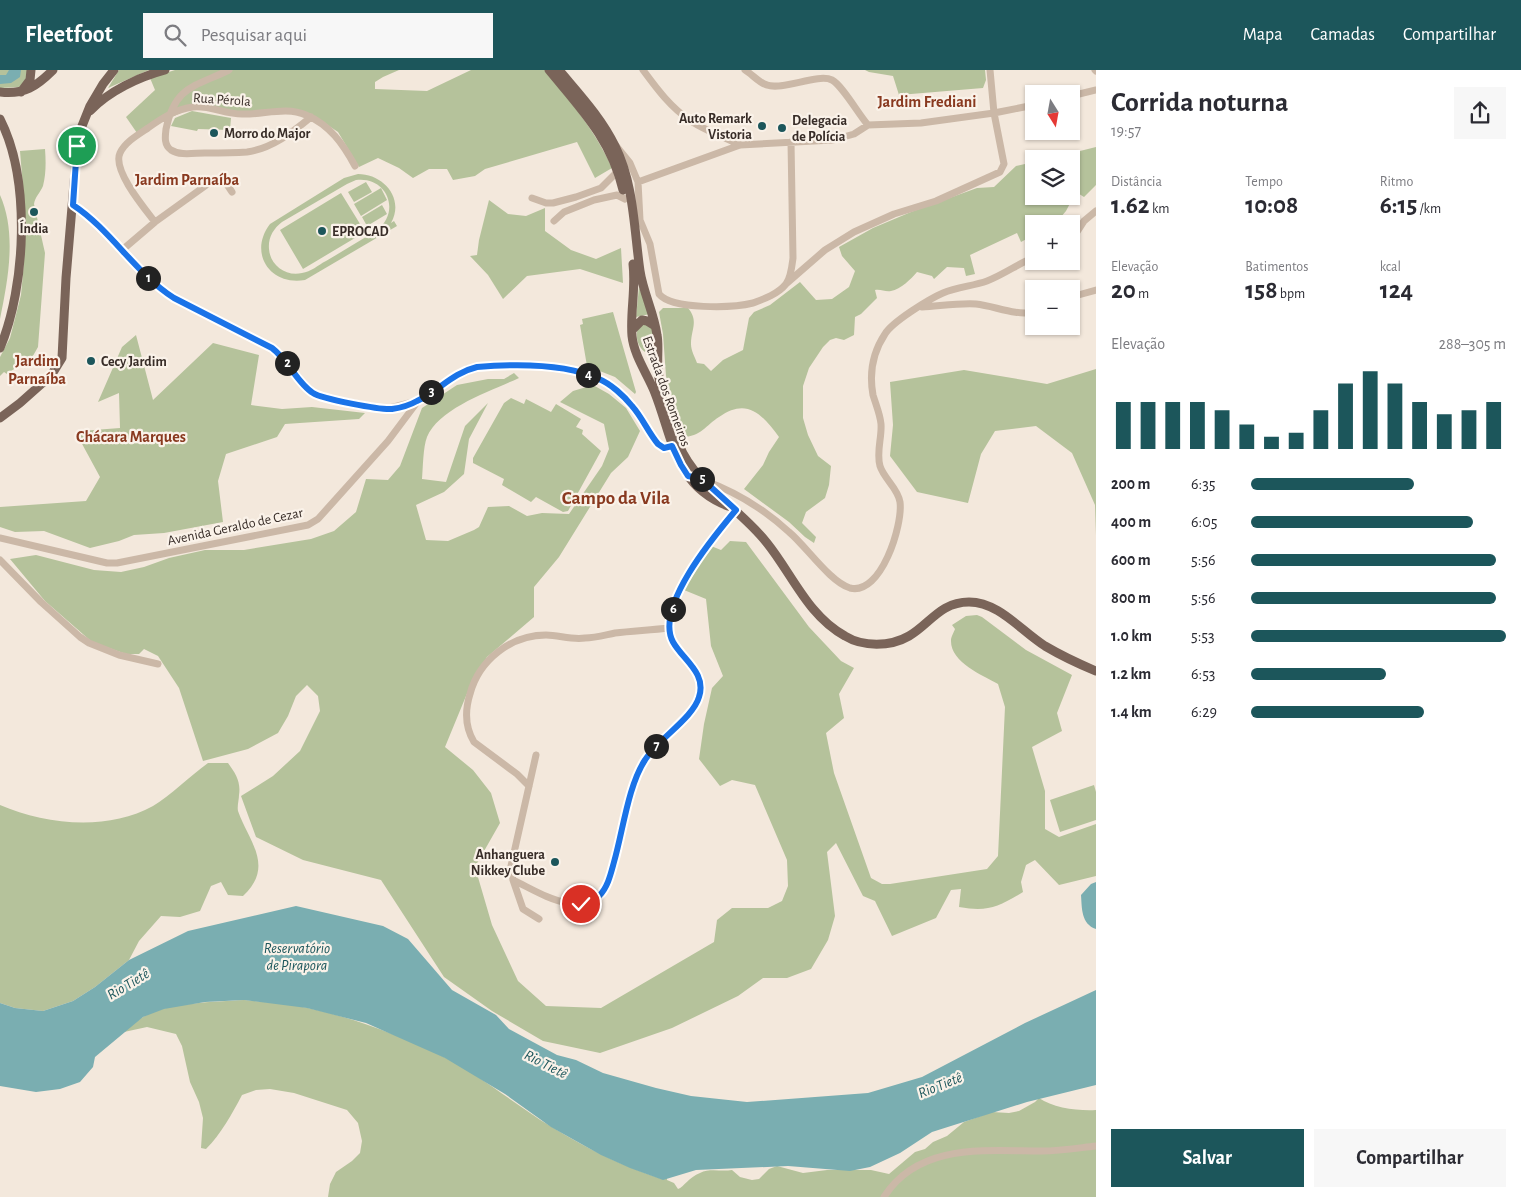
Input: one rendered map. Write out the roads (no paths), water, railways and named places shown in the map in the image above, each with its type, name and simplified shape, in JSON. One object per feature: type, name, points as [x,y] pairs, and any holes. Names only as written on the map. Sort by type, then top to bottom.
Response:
[{"type":"main road","points":[[21,92],[30,80],[31,70]]},
{"type":"main road","points":[[0,92],[21,92],[33,88],[54,70]]},
{"type":"main road","points":[[0,418],[47,379],[62,358],[66,278],[77,146],[85,116],[103,84],[114,70]]},
{"type":"main road","points":[[85,116],[95,105],[109,95],[135,81],[165,70]]},
{"type":"main road","name":"Estrada dos Romeiros","points":[[549,70],[603,137],[612,155],[634,271],[632,337],[674,441],[702,479],[756,529],[815,612],[834,629],[852,640],[875,644],[887,643],[908,637],[936,613],[950,606],[968,602],[989,606],[1046,647],[1096,671]]},
{"type":"main road","name":"Estrada dos Romeiros","points":[[559,70],[601,121],[615,144],[627,179],[642,281],[657,333],[660,381],[681,465],[704,494],[735,509]]},
{"type":"main road","points":[[0,119],[9,140],[16,166],[21,211],[20,266],[13,312],[0,348]]},
{"type":"main road","points":[[632,330],[642,320],[648,321],[655,326]]},
{"type":"main road","points":[[638,353],[645,356],[657,350]]},
{"type":"street","points":[[230,70],[187,90],[176,100],[169,115],[165,136],[167,145],[176,152],[183,154],[248,152],[260,149],[282,138],[311,117]]},
{"type":"street","points":[[643,70],[654,86],[682,115],[693,123],[740,144]]},
{"type":"street","points":[[745,70],[763,84],[773,86],[823,79],[832,80],[840,87],[868,125]]},
{"type":"street","points":[[615,144],[626,157],[638,182],[640,220],[648,238],[659,294],[662,298],[689,306],[729,306],[750,303],[776,293],[825,250],[854,232],[894,214],[936,201],[1000,172],[1004,164],[994,113],[990,70]]},
{"type":"street","points":[[1080,94],[1096,90]]},
{"type":"street","name":"Rua Pérola","points":[[169,115],[187,108],[198,107],[238,114],[292,111],[311,117],[339,138],[355,166]]},
{"type":"street","points":[[638,182],[740,144],[833,140],[854,134],[868,125],[921,123],[1025,107]]},
{"type":"street","points":[[155,222],[133,194],[120,167],[119,156],[130,141],[169,115]]},
{"type":"street","points":[[787,283],[793,258],[790,142]]},
{"type":"street","points":[[532,198],[552,203],[601,188],[615,175]]},
{"type":"street","points":[[122,251],[155,222],[212,181],[224,180],[232,192]]},
{"type":"street","points":[[554,221],[560,214],[570,208],[594,200],[621,197]]},
{"type":"street","points":[[73,205],[96,223],[156,286],[174,298],[272,348],[313,393],[327,399],[386,409],[418,401]]},
{"type":"street","points":[[1080,229],[1096,211]]},
{"type":"street","points":[[635,228],[640,220]]},
{"type":"street","points":[[688,476],[724,487],[778,522],[835,579],[852,588],[861,587],[873,578],[888,557],[897,534],[900,509],[898,495],[879,462],[880,423],[872,390],[871,369],[879,344],[891,325],[943,293],[988,281],[1025,262]]},
{"type":"street","points":[[1080,294],[1096,290]]},
{"type":"street","points":[[919,308],[975,304],[1025,312]]},
{"type":"street","name":"Avenida Geraldo de Cezar","points":[[0,538],[107,563],[117,563],[308,525],[318,519],[388,441],[418,401],[448,380],[472,368],[523,366],[570,370],[601,380],[633,406],[654,440],[661,447],[667,448],[674,441]]},
{"type":"street","points":[[513,880],[559,901],[570,904],[591,901],[604,890],[611,873],[639,770],[649,753],[690,712],[699,699],[701,691],[695,668],[673,642],[668,628],[672,612],[685,580],[704,549],[735,509]]},
{"type":"street","points":[[0,560],[40,602],[89,643],[119,655],[158,664]]},
{"type":"street","points":[[529,786],[517,774],[474,742],[470,735],[467,702],[472,684],[481,668],[504,647],[532,636],[545,634],[585,638],[668,628]]},
{"type":"street","points":[[536,755],[512,860],[513,880],[523,909],[538,919]]},
{"type":"street","points":[[884,1197],[905,1174],[927,1161],[951,1154],[982,1150],[1044,1151],[1096,1146]]},
{"type":"water","points":[[9,70],[21,70],[20,77],[11,83],[0,84],[0,75],[6,75]]},
{"type":"water","points":[[1096,882],[1096,929],[1091,927],[1085,919],[1081,895],[1091,884]]},
{"type":"water","name":"Reservatório de Pirapora","points":[[296,906],[383,926],[408,939],[452,990],[496,1015],[509,1029],[557,1055],[576,1060],[603,1073],[691,1096],[747,1102],[868,1093],[922,1077],[1025,1023],[1096,990],[1096,1085],[1027,1102],[932,1132],[900,1153],[870,1167],[850,1171],[788,1166],[696,1170],[663,1180],[601,1155],[551,1127],[505,1094],[445,1058],[366,1023],[307,1008],[244,1000],[205,1002],[164,1009],[143,1017],[95,1057],[93,1067],[80,1082],[60,1089],[36,1092],[0,1086],[0,1003],[15,1008],[43,1011],[73,1001],[95,987],[129,960],[188,931]]},
{"type":"place","name":"Auto Remark Vistoria","points":[[762,126]]},
{"type":"place","name":"Delegacia de Polícia","points":[[782,128]]},
{"type":"place","name":"Morro do Major","points":[[214,133]]},
{"type":"place","name":"Índia","points":[[34,212]]},
{"type":"place","name":"EPROCAD","points":[[322,231]]},
{"type":"place","name":"Cecy Jardim","points":[[91,361]]},
{"type":"place","name":"Anhanguera Nikkey Clube","points":[[555,862]]},
{"type":"district","name":"Jardim Frediani","points":[[927,101]]},
{"type":"district","name":"Jardim Parnaíba","points":[[187,179]]},
{"type":"district","name":"Jardim Parnaíba","points":[[37,369]]},
{"type":"district","name":"Chácara Marques","points":[[131,436]]},
{"type":"district","name":"Campo da Vila","points":[[616,497]]},
{"type":"water label","name":"Rio Tietê","points":[[128,984]]},
{"type":"water label","name":"Rio Tietê","points":[[546,1064]]},
{"type":"water label","name":"Rio Tietê","points":[[940,1085]]}]
